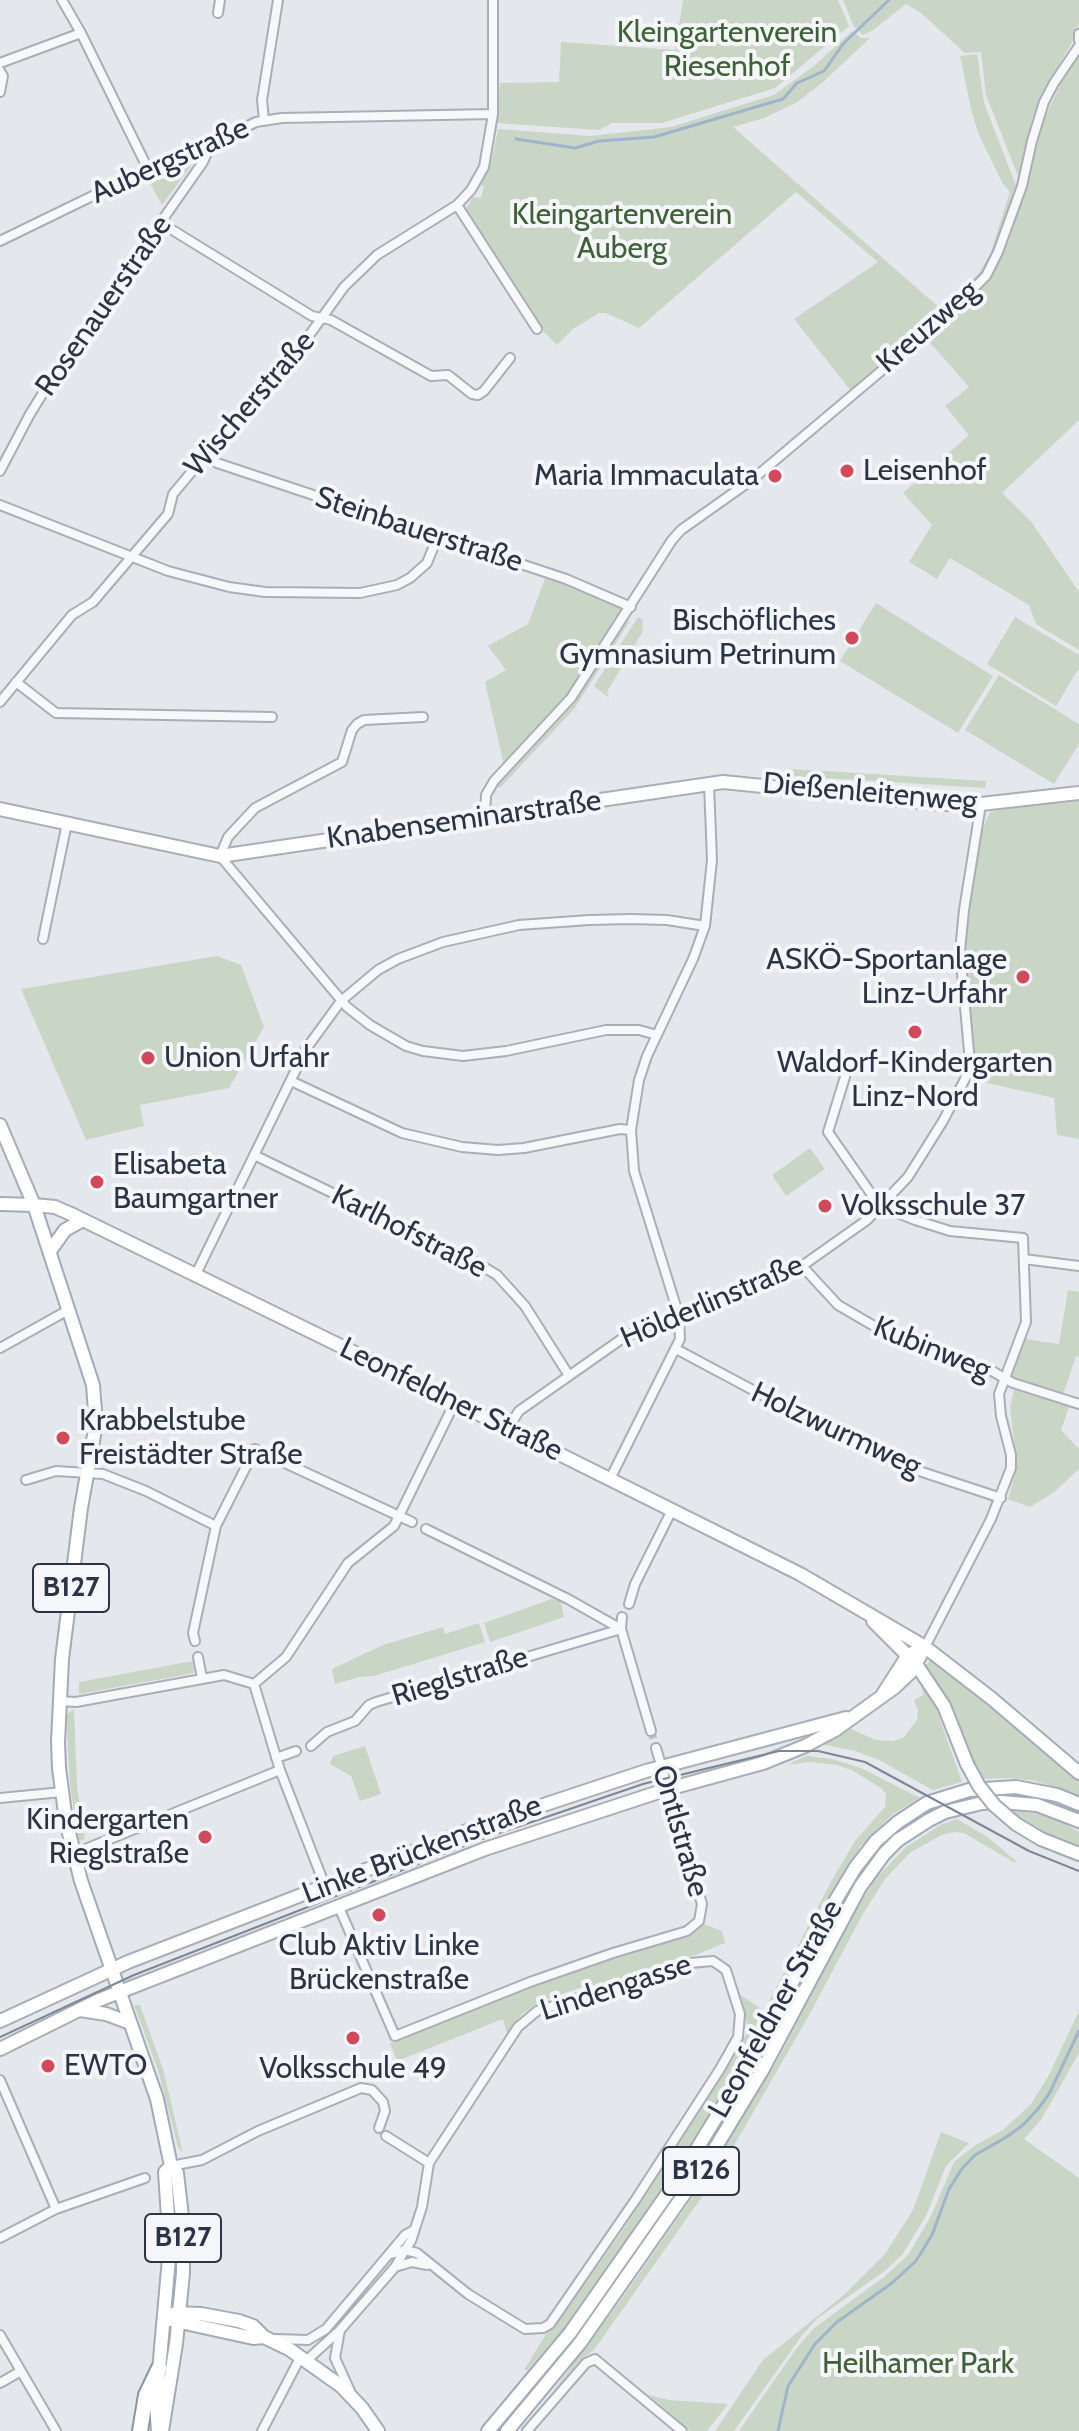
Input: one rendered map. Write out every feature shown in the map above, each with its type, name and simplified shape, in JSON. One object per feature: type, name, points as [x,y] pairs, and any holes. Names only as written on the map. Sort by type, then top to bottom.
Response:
[{"type":"highway","points":[[140,2431],[146,2395],[159,2368]]},
{"type":"main road","name":"Dießenleitenweg","points":[[709,784],[743,783],[918,803],[981,804],[1079,793]]},
{"type":"main road","name":"Knabenseminarstraße","points":[[0,809],[220,856],[709,784]]},
{"type":"main road","points":[[0,1125],[34,1205]]},
{"type":"main road","name":"Leonfeldner Straße","points":[[0,1204],[55,1207],[800,1574],[925,1647],[1079,1773]]},
{"type":"main road","name":"B127","points":[[34,1205],[87,1361],[96,1408],[59,1701],[62,1792],[73,1854],[157,2099],[171,2166],[177,2173],[183,2226],[179,2318],[160,2431]]},
{"type":"main road","points":[[50,1251],[65,1230],[83,1220]]},
{"type":"main road","name":"Leonfeldner Straße","points":[[862,1611],[912,1660],[944,1706],[967,1764],[994,1805],[1016,1824],[1041,1839],[1079,1854]]},
{"type":"main road","name":"Linke Brückenstraße","points":[[0,2049],[119,1992],[485,1849],[668,1789],[785,1755],[821,1738],[895,1687],[912,1660],[925,1647]]},
{"type":"main road","name":"Linke Brückenstraße","points":[[0,2021],[111,1969],[505,1817],[661,1767],[857,1715]]},
{"type":"main road","name":"Leonfeldner Straße","points":[[488,2431],[570,2333],[669,2192],[750,2062],[843,1888],[876,1841],[927,1803],[969,1790],[1016,1787],[1057,1795],[1079,1804]]},
{"type":"main road","name":"Leonfeldner Straße","points":[[507,2431],[580,2343],[708,2160],[763,2069],[860,1887],[884,1854],[929,1820],[974,1804],[1001,1802],[1037,1805],[1079,1821]]},
{"type":"main road","points":[[80,2010],[106,2014],[130,2023]]},
{"type":"main road","name":"B127","points":[[160,2431],[156,2404],[170,2247],[165,2172],[171,2166]]},
{"type":"main road","points":[[165,2316],[253,2338],[266,2338],[304,2358],[357,2402],[378,2431]]},
{"type":"street","points":[[62,0],[148,169]]},
{"type":"street","points":[[218,13],[220,0]]},
{"type":"street","points":[[264,120],[262,100],[278,0]]},
{"type":"street","name":"Wischerstraße","points":[[0,702],[72,615],[93,602],[168,514],[173,494],[244,409],[260,399],[344,287],[377,255],[457,205],[471,190],[484,167],[493,114],[493,0]]},
{"type":"street","points":[[0,63],[81,33]]},
{"type":"street","name":"Kreuzweg","points":[[485,817],[486,795],[494,781],[571,698],[681,530],[753,479],[944,318],[986,276],[1022,186],[1044,102],[1079,46]]},
{"type":"street","points":[[0,71],[3,76],[0,92]]},
{"type":"street","name":"Aubergstraße","points":[[0,241],[185,151],[211,144],[264,120],[493,114]]},
{"type":"street","name":"Rosenauerstraße","points":[[0,471],[56,372],[203,162],[211,144]]},
{"type":"street","points":[[457,205],[537,329]]},
{"type":"street","points":[[161,223],[312,316],[331,320],[431,376],[448,375],[472,394],[478,395],[484,391],[510,358]]},
{"type":"street","name":"Steinbauerstraße","points":[[206,455],[217,463],[566,579],[631,607]]},
{"type":"street","points":[[0,505],[168,571],[232,588],[299,594],[360,593],[384,589],[410,578],[427,563],[438,536]]},
{"type":"street","points":[[16,682],[56,713],[272,717]]},
{"type":"street","name":"Knabenseminarstraße","points":[[220,856],[228,837],[255,808],[342,762],[352,730],[357,724],[364,720],[423,717]]},
{"type":"street","points":[[610,1479],[680,1339],[679,1316],[638,1189],[631,1151],[631,1130],[639,1080],[705,926],[712,860],[709,784]]},
{"type":"street","name":"Hölderlinstraße","points":[[508,1428],[516,1414],[568,1374],[637,1330],[738,1297],[802,1266],[853,1232],[883,1206],[920,1161],[970,1063],[961,974],[961,932],[981,804]]},
{"type":"street","points":[[43,939],[67,823]]},
{"type":"street","points":[[220,856],[341,1001],[387,1037],[406,1046],[440,1054],[482,1055],[606,1030],[639,1030],[657,1035]]},
{"type":"street","points":[[196,1274],[318,1030],[341,1001],[378,970],[420,950],[519,925],[589,920],[667,920],[705,926]]},
{"type":"street","points":[[845,1077],[828,1132],[883,1206],[950,1231],[1023,1238],[1026,1322],[1004,1377],[999,1404],[1011,1468],[1001,1498],[925,1647]]},
{"type":"street","points":[[291,1081],[402,1133],[458,1146],[498,1150],[524,1148],[620,1129],[631,1130]]},
{"type":"street","name":"Karlhofstraße","points":[[254,1155],[497,1275],[525,1306],[568,1374]]},
{"type":"street","points":[[1024,1259],[1079,1266]]},
{"type":"street","name":"Kubinweg","points":[[802,1266],[831,1299],[874,1328],[921,1350],[992,1371],[1013,1383],[1079,1404]]},
{"type":"street","points":[[0,1348],[70,1309]]},
{"type":"street","name":"Holzwurmweg","points":[[676,1349],[852,1443],[916,1470],[1001,1498]]},
{"type":"street","points":[[254,1684],[286,1657],[348,1563],[387,1534],[399,1517],[455,1402]]},
{"type":"street","points":[[195,1641],[193,1633],[216,1526],[255,1449],[412,1522]]},
{"type":"street","points":[[26,1480],[56,1471],[103,1474],[146,1491],[216,1526]]},
{"type":"street","points":[[629,1604],[635,1584],[672,1510]]},
{"type":"street","points":[[426,1529],[568,1599],[621,1629]]},
{"type":"street","name":"Ontlstraße","points":[[622,1617],[621,1629],[651,1731]]},
{"type":"street","name":"Rieglstraße","points":[[311,1746],[327,1732],[355,1721],[369,1705],[376,1702],[621,1629]]},
{"type":"street","points":[[198,1657],[202,1678]]},
{"type":"street","points":[[59,1701],[76,1702],[202,1678],[231,1676],[254,1684]]},
{"type":"street","points":[[254,1684],[280,1770],[325,1886]]},
{"type":"street","name":"Ontlstraße","points":[[338,1905],[395,2036],[530,1982],[687,1931],[699,1921],[702,1904],[656,1748]]},
{"type":"street","points":[[276,1758],[296,1751]]},
{"type":"street","points":[[73,1854],[280,1770]]},
{"type":"street","points":[[0,1798],[62,1792]]},
{"type":"street","name":"Lindengasse","points":[[304,2358],[340,2330],[395,2267],[415,2229],[429,2163],[518,2027],[537,2011],[690,1963],[713,1961],[726,1970],[740,2014],[738,2037],[664,2156],[557,2315],[543,2328],[525,2329],[468,2294],[428,2265],[417,2253],[405,2250]]},
{"type":"street","points":[[0,2080],[56,2209]]},
{"type":"street","points":[[171,2166],[202,2160],[258,2131],[361,2088],[372,2090],[383,2102],[385,2111],[379,2128]]},
{"type":"street","points":[[386,2136],[429,2163]]},
{"type":"street","points":[[0,2238],[56,2209],[145,2178]]},
{"type":"street","name":"Lindengasse","points":[[262,2431],[304,2358],[405,2235],[415,2229]]},
{"type":"street","points":[[391,2254],[405,2250]]},
{"type":"street","points":[[395,2267],[412,2262],[428,2265]]},
{"type":"street","points":[[266,2338],[308,2340],[326,2329]]},
{"type":"street","points":[[340,2330],[335,2358],[357,2402]]},
{"type":"street","points":[[0,2335],[56,2431]]},
{"type":"street","points":[[527,2431],[586,2363],[595,2359],[682,2431]]},
{"type":"street","points":[[0,2383],[21,2371]]},
{"type":"green space","name":"Kleingartenverein Riesenhof","points":[[683,0],[838,0],[849,26],[775,88],[662,123],[612,123],[599,130],[496,123],[500,83],[559,82],[561,42],[675,50]]},
{"type":"green space","points":[[843,0],[1079,0],[1079,24],[1075,37],[1044,91],[1032,120],[1020,181],[986,95],[981,52],[965,53],[921,13],[906,4],[863,35],[854,27]]},
{"type":"green space","name":"Kleingartenverein Auberg","points":[[852,31],[861,38],[870,38],[822,83],[796,103],[764,118],[733,127],[942,310],[979,273],[991,252],[1010,192],[979,135],[972,113],[960,56],[977,54],[984,103],[1017,188],[988,269],[928,329],[851,391],[794,319],[878,262],[796,192],[639,328],[606,313],[599,313],[573,329],[557,345],[544,332],[508,280],[466,209],[473,197],[481,198],[484,187],[481,186],[492,159],[498,129],[590,136],[671,127],[774,95],[814,66]]},
{"type":"green space","points":[[1079,55],[1079,420],[1002,493],[1030,520],[1079,592],[1079,650],[1036,624],[1029,605],[950,558],[937,579],[909,562],[932,525],[903,493],[969,435],[945,406],[969,387],[926,338],[986,282],[1020,203],[1039,129],[1066,73]]},
{"type":"green space","points":[[188,158],[192,160],[191,166],[162,205],[147,178]]},
{"type":"green space","points":[[546,576],[613,601],[620,605],[621,612],[558,709],[504,765],[485,682],[506,670],[488,646],[528,624]]},
{"type":"green space","points":[[876,603],[993,676],[958,733],[840,661]]},
{"type":"green space","points":[[638,617],[643,620],[642,633],[607,692],[609,698],[594,686]]},
{"type":"green space","points":[[1015,617],[1079,655],[1079,668],[1056,706],[987,664]]},
{"type":"green space","points":[[631,619],[574,709],[500,788],[497,786],[572,706]]},
{"type":"green space","points":[[999,675],[1079,724],[1079,744],[1054,784],[965,730]]},
{"type":"green space","points":[[793,769],[986,781],[985,788],[792,776]]},
{"type":"green space","name":"ASKÖ-Sportanlage Linz-Urfahr","points":[[1079,799],[1079,1139],[1057,1135],[1054,1098],[987,1083],[973,1075],[975,1066],[965,957],[974,878],[983,828],[990,812],[1033,803]]},
{"type":"green space","name":"Union Urfahr","points":[[217,956],[241,965],[264,1027],[229,1088],[140,1105],[144,1126],[86,1140],[21,989]]},
{"type":"green space","points":[[810,1148],[825,1169],[786,1196],[772,1175]]},
{"type":"green space","points":[[1068,1290],[1079,1292],[1079,1357],[1076,1356],[1063,1395],[1017,1381],[1010,1375],[1025,1339],[1059,1344]]},
{"type":"green space","points":[[1014,1390],[1069,1407],[1061,1430],[1079,1449],[1079,1469],[1053,1493],[1030,1507],[1008,1499],[1017,1467],[1010,1408]]},
{"type":"green space","points":[[552,1599],[561,1602],[564,1617],[490,1642],[484,1623]]},
{"type":"green space","points":[[479,1623],[485,1642],[374,1676],[335,1684],[334,1668],[383,1645],[443,1627],[445,1634]]},
{"type":"green space","points":[[931,1660],[1079,1781],[1079,1795],[1035,1781],[982,1779],[926,1665]]},
{"type":"green space","points":[[193,1661],[194,1673],[79,1694],[79,1682]]},
{"type":"green space","points":[[922,1686],[932,1697],[962,1782],[933,1790],[879,1760],[856,1751],[821,1744],[851,1729],[876,1740],[903,1738],[917,1720],[918,1710],[914,1700],[923,1695]]},
{"type":"green space","points":[[74,1709],[77,1786],[85,1839],[78,1841],[70,1785],[66,1715]]},
{"type":"green space","points":[[365,1746],[381,1794],[360,1801],[351,1776],[330,1764],[333,1756]]},
{"type":"green space","points":[[806,1756],[832,1759],[861,1768],[920,1798],[893,1814],[860,1847],[740,2065],[682,2161],[570,2321],[528,2370],[524,2370],[548,2331],[557,2323],[619,2236],[735,2056],[747,2027],[741,1995],[764,2011],[855,1841],[885,1807],[886,1794],[881,1788],[853,1771],[837,1765],[809,1762],[787,1765]]},
{"type":"green space","points":[[992,1793],[1039,1797],[1065,1805],[1079,1814],[1021,1796],[981,1797],[933,1810],[887,1842],[855,1883],[762,2057],[676,2198],[574,2341],[503,2423],[572,2340],[673,2197],[748,2076],[843,1901],[868,1860],[886,1840],[919,1815],[941,1804]]},
{"type":"green space","points":[[1011,1811],[1034,1813],[1060,1821],[1079,1832],[1079,1849],[1036,1829]]},
{"type":"green space","points":[[957,1819],[986,1836],[1015,1863],[964,1833],[954,1832],[911,1852],[885,1879],[716,2177],[594,2350],[580,2360],[553,2391],[703,2182],[777,2061],[857,1907],[876,1878],[906,1847],[942,1824]]},
{"type":"green space","points":[[704,1924],[722,1931],[725,1943],[539,2002],[522,2014],[507,2033],[503,2019],[397,2061],[390,2043],[551,1979],[693,1934]]},
{"type":"green space","points":[[134,2005],[140,2005],[163,2069],[183,2153],[178,2147],[158,2070]]},
{"type":"green space","name":"Heilhamer Park","points":[[1079,2011],[1079,2053],[1041,2120],[1024,2139],[1079,2178],[1079,2431],[739,2431],[814,2328],[884,2277],[908,2255],[931,2216],[954,2162],[974,2146],[1003,2130],[1031,2104],[1049,2075]]},
{"type":"green space","points":[[941,2132],[969,2143],[946,2166],[926,2216],[902,2255],[818,2318],[803,2334],[734,2431],[715,2431],[763,2360],[845,2294],[885,2254],[913,2210]]},
{"type":"green space","points":[[649,2395],[669,2400],[728,2404],[707,2431],[690,2431]]},
{"type":"waterway","points":[[516,139],[575,148],[599,141],[654,137],[783,99],[797,83],[824,71],[843,44],[889,0]]},
{"type":"waterway","points":[[778,2431],[788,2386],[815,2344],[837,2322],[892,2283],[916,2261],[932,2235],[949,2189],[961,2170],[975,2155],[1023,2125],[1038,2109],[1049,2094],[1079,2031]]},
{"type":"tunnel","points":[[651,1731],[656,1748]]},
{"type":"tram line","points":[[0,2037],[134,1975],[482,1839],[643,1784],[779,1751],[818,1751],[865,1762],[1029,1851],[1079,1871]]},
{"type":"place","name":"Leisenhof","points":[[847,471]]},
{"type":"place","name":"Maria Immaculata","points":[[775,476]]},
{"type":"place","name":"Bischöfliches Gymnasium Petrinum","points":[[852,638]]},
{"type":"place","name":"ASKÖ-Sportanlage Linz-Urfahr","points":[[1023,977]]},
{"type":"place","name":"Waldorf-Kindergarten Linz-Nord","points":[[915,1032]]},
{"type":"place","name":"Union Urfahr","points":[[148,1058]]},
{"type":"place","name":"Elisabeta Baumgartner","points":[[97,1182]]},
{"type":"place","name":"Volksschule 37","points":[[825,1206]]},
{"type":"place","name":"Krabbelstube Freistädter Straße","points":[[63,1438]]},
{"type":"place","name":"Kindergarten Rieglstraße","points":[[205,1837]]},
{"type":"place","name":"Club Aktiv Linke Brückenstraße","points":[[379,1915]]},
{"type":"place","name":"Volksschule 49","points":[[353,2038]]},
{"type":"place","name":"EWTO","points":[[48,2066]]}]
